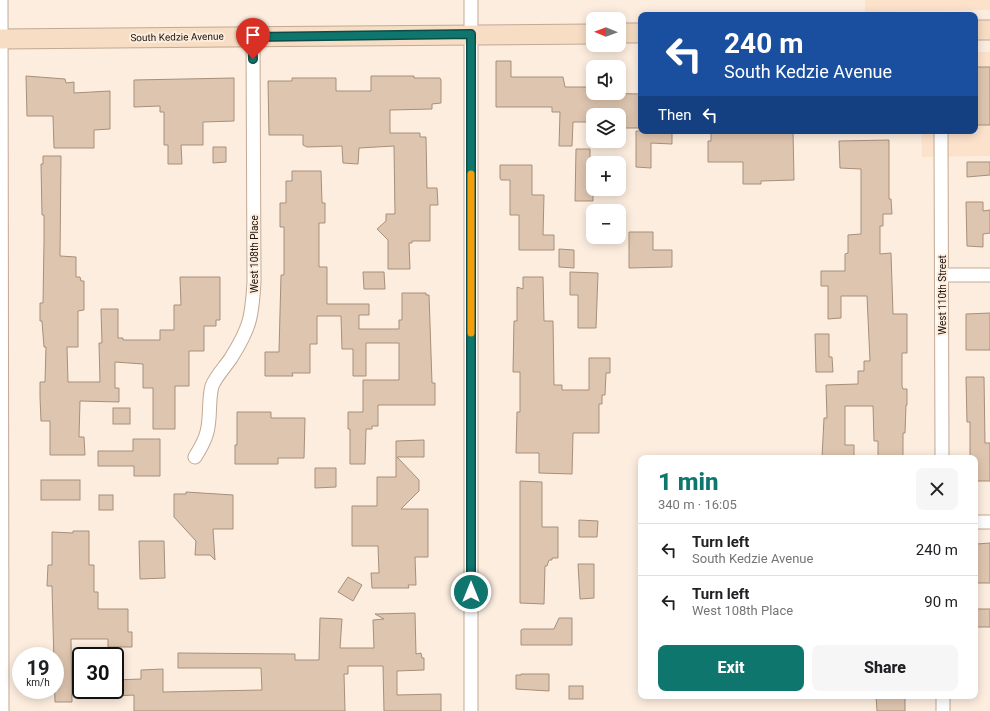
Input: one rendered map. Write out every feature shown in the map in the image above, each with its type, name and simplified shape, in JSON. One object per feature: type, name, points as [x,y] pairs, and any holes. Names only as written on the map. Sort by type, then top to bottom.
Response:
[{"type":"main road","points":[[978,30],[990,30]]},
{"type":"main road","points":[[626,33],[638,33]]},
{"type":"main road","name":"South Kedzie Avenue","points":[[0,39],[586,34]]},
{"type":"street","points":[[1,0],[2,711]]},
{"type":"street","points":[[471,0],[471,711]]},
{"type":"street","name":"West 108th Place","points":[[195,457],[204,441],[207,430],[210,397],[213,384],[244,337],[249,325],[252,309],[254,282],[252,37]]},
{"type":"street","name":"West 110th Street","points":[[941,134],[942,455]]},
{"type":"street","points":[[942,275],[990,275]]},
{"type":"street","points":[[978,522],[990,522]]},
{"type":"street","points":[[943,699],[943,711]]},
{"type":"shaded area","points":[[865,0],[990,0],[990,10],[865,12]]},
{"type":"shaded area","points":[[978,52],[990,52],[990,156],[922,157],[921,134],[978,134]]},
{"type":"building","points":[[496,61],[511,61],[511,77],[563,77],[565,87],[586,87],[586,100],[626,100],[626,94],[638,94],[638,128],[626,128],[626,108],[586,108],[586,122],[573,122],[572,146],[559,146],[560,112],[552,112],[552,107],[496,107]]},
{"type":"building","points":[[978,67],[990,67],[990,125],[978,125]]},
{"type":"building","points":[[26,76],[65,79],[66,83],[74,82],[74,93],[110,91],[110,129],[94,130],[94,148],[54,148],[53,116],[27,116]]},
{"type":"building","points":[[371,76],[414,76],[414,78],[440,78],[441,80],[441,103],[432,104],[432,109],[390,110],[390,133],[420,133],[420,137],[426,137],[427,188],[437,188],[438,205],[430,205],[430,241],[412,241],[412,243],[409,243],[410,269],[388,269],[388,240],[377,229],[386,221],[386,214],[395,214],[394,146],[359,148],[358,164],[343,163],[342,146],[307,147],[303,145],[303,135],[269,135],[268,81],[292,81],[292,78],[336,78],[336,91],[371,91]]},
{"type":"building","points":[[234,78],[234,121],[203,122],[203,145],[181,145],[182,164],[168,164],[168,145],[164,145],[164,112],[160,112],[160,106],[134,107],[134,80]]},
{"type":"building","points":[[636,131],[638,131],[638,134],[672,134],[672,144],[651,143],[651,168],[636,167]]},
{"type":"building","points":[[711,134],[793,134],[794,180],[761,181],[761,184],[743,184],[743,162],[708,162],[708,141],[711,141]]},
{"type":"building","points":[[889,140],[889,199],[891,199],[892,214],[883,214],[883,226],[880,226],[880,254],[891,253],[893,314],[907,314],[907,353],[902,353],[902,386],[903,389],[907,389],[905,433],[903,433],[903,455],[878,455],[878,441],[874,441],[873,406],[845,406],[845,445],[854,445],[854,455],[822,455],[824,418],[827,418],[826,385],[858,384],[858,371],[864,371],[864,361],[870,361],[867,296],[841,296],[841,318],[828,319],[828,286],[821,286],[821,271],[845,271],[845,254],[848,253],[848,235],[861,234],[861,169],[840,168],[839,141]]},
{"type":"building","points":[[213,147],[226,147],[226,162],[213,163]]},
{"type":"building","points":[[576,149],[590,149],[590,156],[586,156],[586,196],[593,196],[593,201],[575,201]]},
{"type":"building","points":[[43,156],[61,156],[60,256],[76,257],[76,277],[80,277],[81,281],[84,281],[84,310],[78,311],[78,347],[67,347],[68,382],[100,382],[99,343],[102,343],[101,309],[118,309],[118,338],[123,338],[123,340],[160,340],[160,330],[174,330],[174,305],[181,305],[180,277],[220,277],[220,320],[216,320],[216,326],[204,326],[204,351],[189,351],[189,386],[175,386],[175,429],[153,429],[153,388],[143,388],[143,364],[115,362],[115,388],[119,388],[119,402],[80,401],[79,437],[84,437],[85,455],[50,455],[50,421],[41,421],[40,397],[40,382],[45,382],[46,347],[44,347],[42,321],[40,321],[40,303],[43,303],[44,215],[42,215],[41,164],[43,164]]},
{"type":"building","points":[[967,162],[990,162],[990,175],[967,177]]},
{"type":"building","points":[[500,165],[532,165],[532,195],[544,195],[543,235],[554,235],[554,250],[519,250],[519,215],[510,215],[510,180],[501,180]]},
{"type":"building","points":[[292,171],[321,171],[322,203],[325,203],[325,223],[319,223],[319,267],[327,267],[327,304],[369,304],[369,315],[359,315],[359,329],[399,329],[399,320],[402,320],[402,293],[426,293],[426,295],[429,295],[432,383],[435,383],[435,405],[378,405],[378,426],[372,426],[372,429],[366,429],[365,464],[350,464],[350,429],[348,429],[348,412],[363,412],[363,380],[399,380],[399,343],[366,343],[366,376],[353,376],[353,349],[342,349],[341,316],[317,316],[317,344],[310,344],[310,373],[292,373],[293,376],[265,376],[265,352],[279,352],[281,275],[284,275],[284,227],[280,227],[280,203],[286,203],[286,181],[292,181]]},
{"type":"building","points":[[966,202],[983,202],[983,211],[990,210],[990,233],[983,234],[983,247],[967,246]]},
{"type":"building","points":[[629,232],[653,232],[653,250],[672,250],[672,267],[629,268]]},
{"type":"building","points":[[559,249],[574,250],[574,268],[559,267]]},
{"type":"building","points":[[363,272],[384,272],[385,289],[364,289]]},
{"type":"building","points":[[570,272],[598,273],[596,328],[578,328],[578,295],[570,295]]},
{"type":"building","points":[[523,277],[543,277],[544,321],[553,321],[554,385],[562,385],[562,390],[589,390],[589,358],[610,358],[610,373],[606,373],[605,395],[602,395],[602,404],[599,404],[599,433],[573,433],[572,474],[539,473],[539,453],[516,453],[517,412],[520,412],[520,372],[513,372],[514,321],[517,321],[517,287],[523,289]]},
{"type":"building","points":[[990,313],[990,350],[966,350],[966,314]]},
{"type":"building","points":[[815,334],[829,334],[829,357],[832,357],[833,372],[816,372]]},
{"type":"building","points":[[966,377],[984,377],[985,443],[990,443],[990,481],[978,481],[978,455],[970,455],[970,422],[967,422]]},
{"type":"building","points":[[113,408],[130,408],[130,424],[113,424]]},
{"type":"building","points":[[237,412],[271,412],[271,418],[305,418],[304,458],[278,458],[278,464],[235,464],[235,445],[237,445]]},
{"type":"building","points":[[133,439],[160,439],[160,476],[134,476],[134,466],[98,466],[98,451],[133,451]]},
{"type":"building","points":[[424,440],[424,457],[397,457],[419,480],[419,491],[401,509],[428,509],[428,557],[415,557],[416,585],[408,585],[409,588],[372,588],[371,573],[379,573],[378,546],[352,546],[352,506],[377,506],[377,477],[396,477],[396,441]]},
{"type":"building","points":[[315,468],[336,468],[336,487],[315,488]]},
{"type":"building","points":[[41,480],[80,480],[80,500],[41,500]]},
{"type":"building","points":[[520,481],[542,482],[542,527],[558,527],[558,558],[552,558],[552,560],[549,560],[547,566],[545,566],[544,604],[520,603]]},
{"type":"building","points":[[186,492],[233,495],[233,529],[213,529],[215,560],[210,555],[195,555],[196,541],[174,517],[174,494],[186,494]]},
{"type":"building","points":[[99,495],[113,495],[113,510],[99,510]]},
{"type":"building","points":[[579,520],[598,521],[597,537],[579,537]]},
{"type":"building","points":[[73,531],[89,531],[89,565],[94,565],[94,592],[98,592],[98,609],[128,609],[128,632],[132,632],[132,647],[108,647],[108,639],[71,639],[72,702],[55,702],[55,699],[64,699],[64,647],[54,647],[52,586],[47,586],[48,565],[52,565],[52,532],[73,533]]},
{"type":"building","points":[[139,541],[164,541],[165,578],[140,579]]},
{"type":"building","points":[[990,543],[990,583],[978,583],[978,544]]},
{"type":"building","points":[[578,564],[594,564],[594,598],[580,599]]},
{"type":"building","points":[[348,577],[362,585],[353,601],[338,592]]},
{"type":"building","points":[[978,609],[990,609],[990,627],[978,627]]},
{"type":"building","points":[[415,613],[416,654],[421,653],[422,658],[424,658],[424,670],[397,671],[397,695],[441,694],[441,711],[384,711],[383,666],[348,666],[348,674],[344,674],[345,711],[134,711],[134,695],[124,696],[124,680],[141,679],[141,670],[163,669],[163,692],[262,690],[261,668],[178,668],[178,653],[295,654],[295,660],[319,660],[320,618],[342,619],[340,648],[374,648],[373,620],[384,619],[375,614]]},
{"type":"building","points":[[559,618],[572,618],[572,645],[521,645],[521,630],[554,629]]},
{"type":"building","points":[[549,674],[549,691],[516,689],[516,675]]},
{"type":"building","points":[[569,686],[583,686],[583,699],[569,699]]},
{"type":"building","points":[[876,699],[905,699],[905,711],[877,711]]},
{"type":"slow traffic","points":[[471,174],[471,333]]},
{"type":"route","points":[[253,59],[252,37],[471,34],[471,592]]}]
